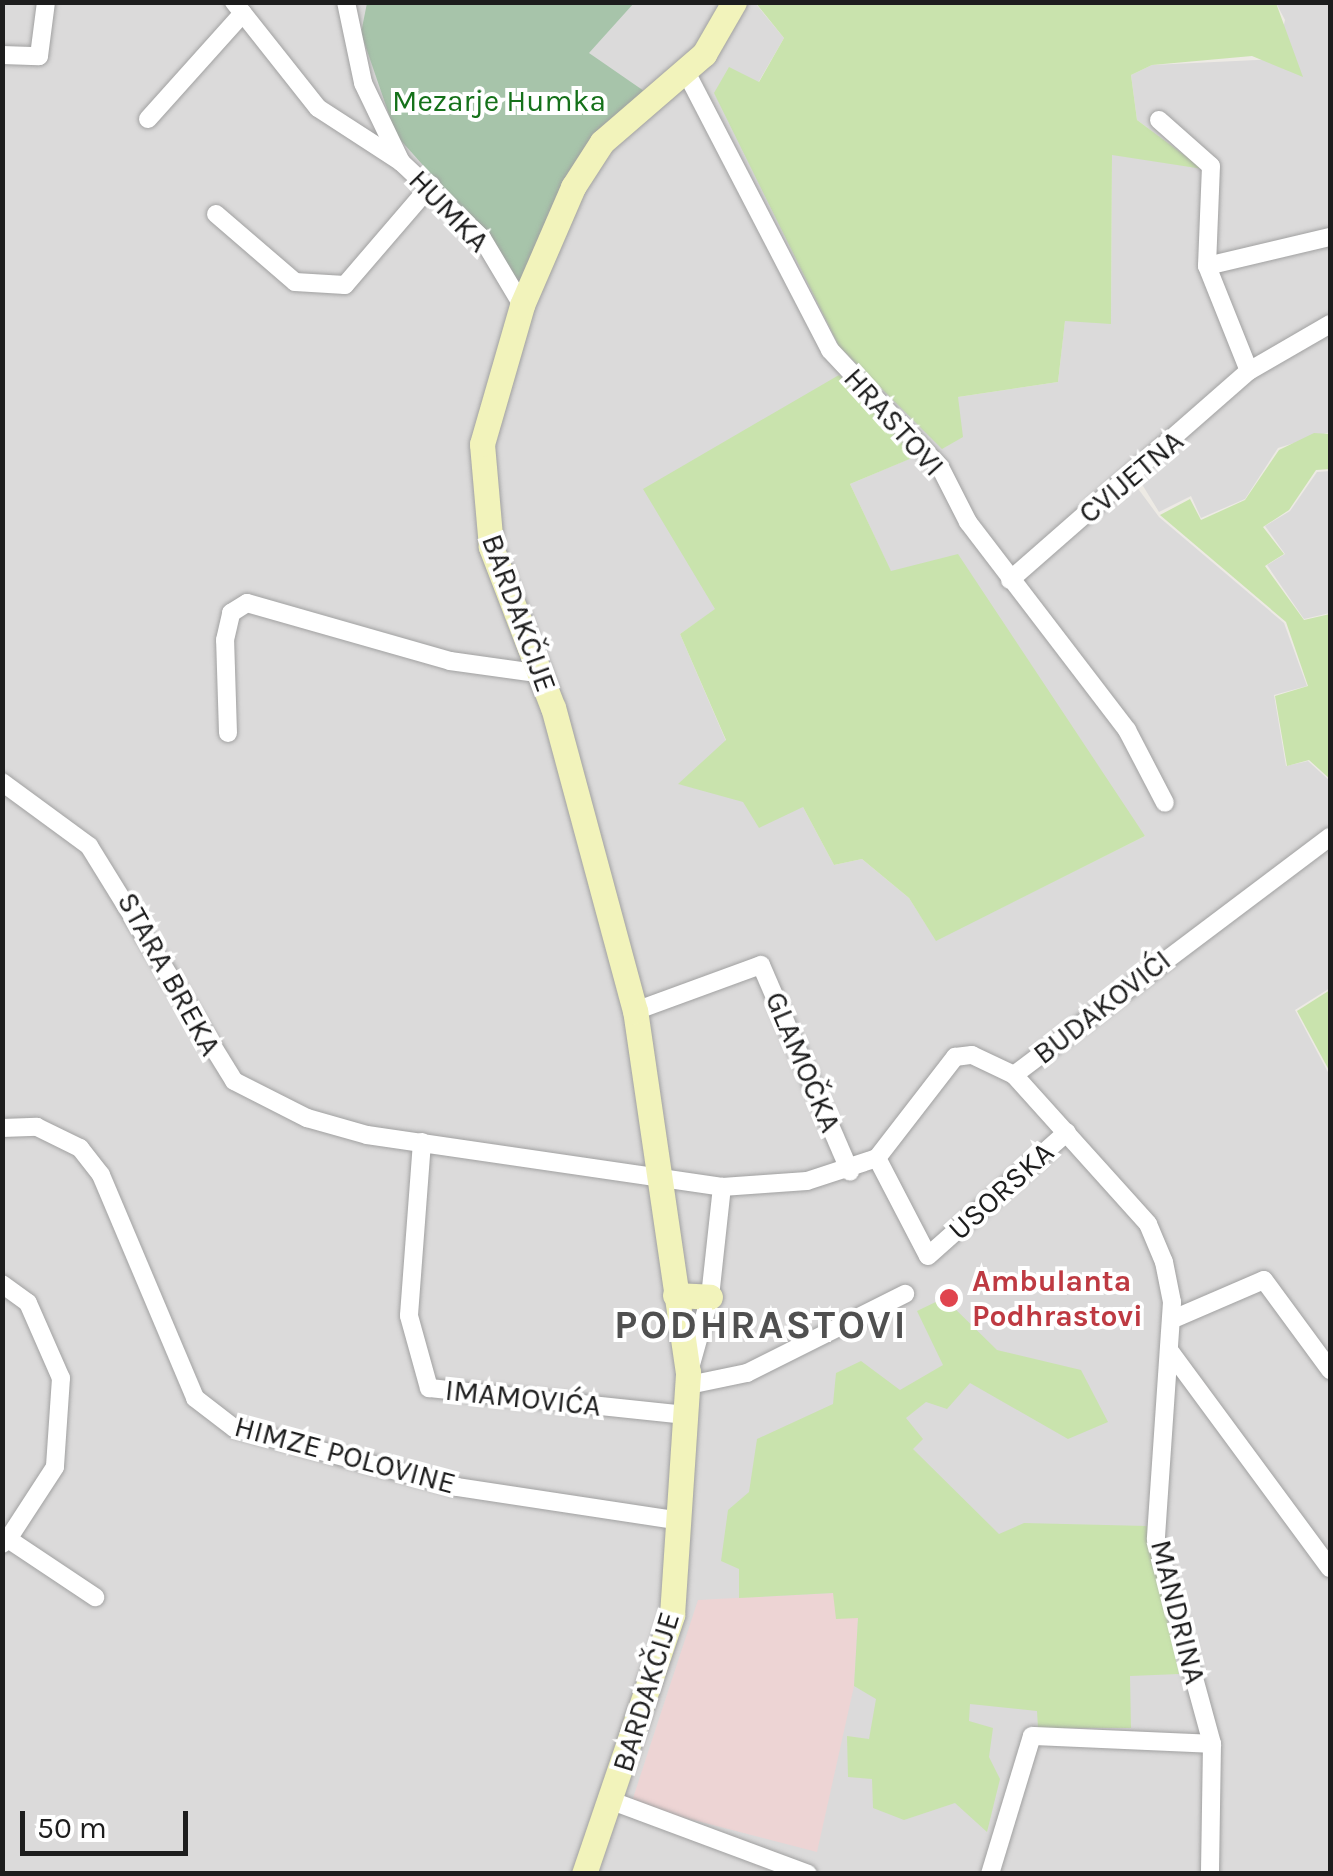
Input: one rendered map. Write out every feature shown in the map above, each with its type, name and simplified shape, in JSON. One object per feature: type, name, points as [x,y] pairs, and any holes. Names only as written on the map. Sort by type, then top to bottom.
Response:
[{"type":"street","points":[[2,56],[39,56],[46,2]]},
{"type":"street","name":"HUMKA","points":[[346,2],[363,83],[401,162],[432,185],[482,238],[522,305]]},
{"type":"street","name":"BARDAKČIJE","points":[[689,1379],[652,1173],[635,1011],[542,674],[491,548],[480,492],[488,415],[522,305],[602,142],[686,72],[734,2]]},
{"type":"street","points":[[148,120],[238,8],[326,116],[401,162]]},
{"type":"street","name":"HRASTOVI","points":[[686,72],[830,350],[940,467],[1010,580],[1099,690],[1165,802]]},
{"type":"street","points":[[1160,120],[1211,166],[1206,266],[1249,371]]},
{"type":"street","points":[[216,214],[295,282],[345,285],[432,185]]},
{"type":"street","points":[[1206,266],[1330,238]]},
{"type":"street","name":"CVIJETNA","points":[[1010,580],[1249,371],[1330,324]]},
{"type":"street","points":[[228,733],[225,640],[231,614],[246,603],[450,661],[542,674]]},
{"type":"street","name":"STARA BREKA","points":[[2,782],[90,846],[234,1081],[307,1118],[422,1142],[652,1173]]},
{"type":"street","name":"BUDAKOVIĆI","points":[[722,1187],[850,1172],[877,1158],[955,1057],[972,1054],[1014,1075],[1330,838]]},
{"type":"street","name":"GLAMOČKA","points":[[635,1011],[761,964],[850,1172]]},
{"type":"street","name":"MANDRINA","points":[[1014,1075],[1154,1233],[1171,1320],[1156,1539],[1212,1744],[1210,1874]]},
{"type":"street","name":"HIMZE POLOVINE","points":[[2,1128],[37,1127],[80,1148],[100,1174],[194,1398],[234,1428],[456,1488],[680,1521]]},
{"type":"street","name":"USORSKA","points":[[877,1158],[928,1256],[1067,1132]]},
{"type":"street","name":"IMAMOVIĆA","points":[[422,1142],[409,1316],[430,1388],[687,1415]]},
{"type":"street","points":[[652,1173],[722,1187]]},
{"type":"street","name":"BARDAKČIJE","points":[[584,1874],[612,1801],[672,1615],[689,1379],[710,1297],[722,1187]]},
{"type":"street","points":[[1171,1320],[1264,1280],[1330,1370]]},
{"type":"street","points":[[2,1284],[38,1319],[61,1378],[55,1467],[5,1542],[96,1597]]},
{"type":"street","points":[[689,1379],[747,1373],[905,1294]]},
{"type":"street","points":[[675,1295],[710,1297]]},
{"type":"street","points":[[1169,1350],[1330,1568]]},
{"type":"street","points":[[990,1874],[1025,1743],[1042,1734],[1212,1744]]},
{"type":"street","points":[[612,1801],[808,1874]]},
{"type":"shaded area","points":[[3,3],[755,3],[784,38],[758,83],[958,397],[1058,382],[1065,320],[1111,323],[1112,154],[1201,168],[1137,120],[1131,75],[1152,65],[1276,59],[1285,20],[1276,3],[1330,3],[1330,321],[1128,475],[1159,517],[1284,623],[1307,686],[1274,695],[1286,766],[1308,761],[1330,781],[1330,988],[1295,1010],[1330,1076],[1330,1873],[3,1874]],"holes":[[[839,375],[923,453],[850,484],[891,572],[1145,836],[936,940],[909,898],[862,859],[834,865],[803,807],[679,784],[726,741],[680,634],[715,610]]]},
{"type":"shaded area","points":[[1330,329],[1330,432],[1278,448],[1245,499],[1201,518],[1191,496],[1159,512],[1140,481],[1257,366]]},
{"type":"shaded area","points":[[1330,471],[1330,613],[1304,619],[1267,565],[1285,554],[1265,526],[1290,511],[1317,472]]},
{"type":"shaded area","points":[[834,1593],[858,1618],[854,1686],[817,1852],[631,1804],[698,1600]]},
{"type":"green space","points":[[755,2],[1276,3],[1303,77],[1252,56],[1152,65],[1131,75],[1137,120],[1203,169],[1112,155],[1111,324],[1065,321],[1058,382],[958,397],[963,437],[942,449],[839,346],[714,93],[729,67],[759,82],[784,38]]},
{"type":"green space","name":"Mezarje Humka","points":[[367,3],[634,3],[589,53],[644,91],[590,143],[518,286],[489,239],[396,135],[361,33]]},
{"type":"green space","points":[[839,375],[924,453],[850,484],[891,571],[958,554],[1145,836],[936,941],[909,898],[862,859],[834,865],[803,807],[759,828],[743,802],[678,784],[726,740],[680,634],[715,609],[643,489]]},
{"type":"green space","points":[[1314,433],[1330,434],[1330,469],[1316,470],[1289,510],[1263,527],[1284,554],[1265,566],[1304,620],[1330,614],[1330,779],[1309,760],[1287,766],[1275,696],[1308,686],[1286,622],[1160,515],[1190,499],[1201,520],[1245,500],[1279,450]]},
{"type":"green space","points":[[1330,990],[1330,1072],[1297,1011]]},
{"type":"green space","points":[[944,1298],[997,1350],[1081,1370],[1108,1422],[1068,1439],[970,1383],[947,1409],[926,1402],[906,1418],[923,1439],[913,1449],[999,1534],[1024,1523],[1147,1526],[1179,1674],[1130,1676],[1131,1728],[1038,1728],[1037,1711],[970,1704],[969,1721],[993,1728],[989,1757],[1000,1779],[987,1832],[955,1803],[904,1820],[873,1808],[872,1779],[848,1777],[847,1736],[869,1739],[876,1699],[854,1686],[858,1618],[836,1619],[833,1593],[739,1598],[739,1569],[721,1561],[728,1510],[749,1492],[757,1439],[833,1404],[836,1373],[861,1361],[900,1390],[943,1365],[917,1311]]},
{"type":"place","name":"Ambulanta Podhrastovi","points":[[949,1298]]},
{"type":"district","name":"PODHRASTOVI","points":[[761,1325]]}]
